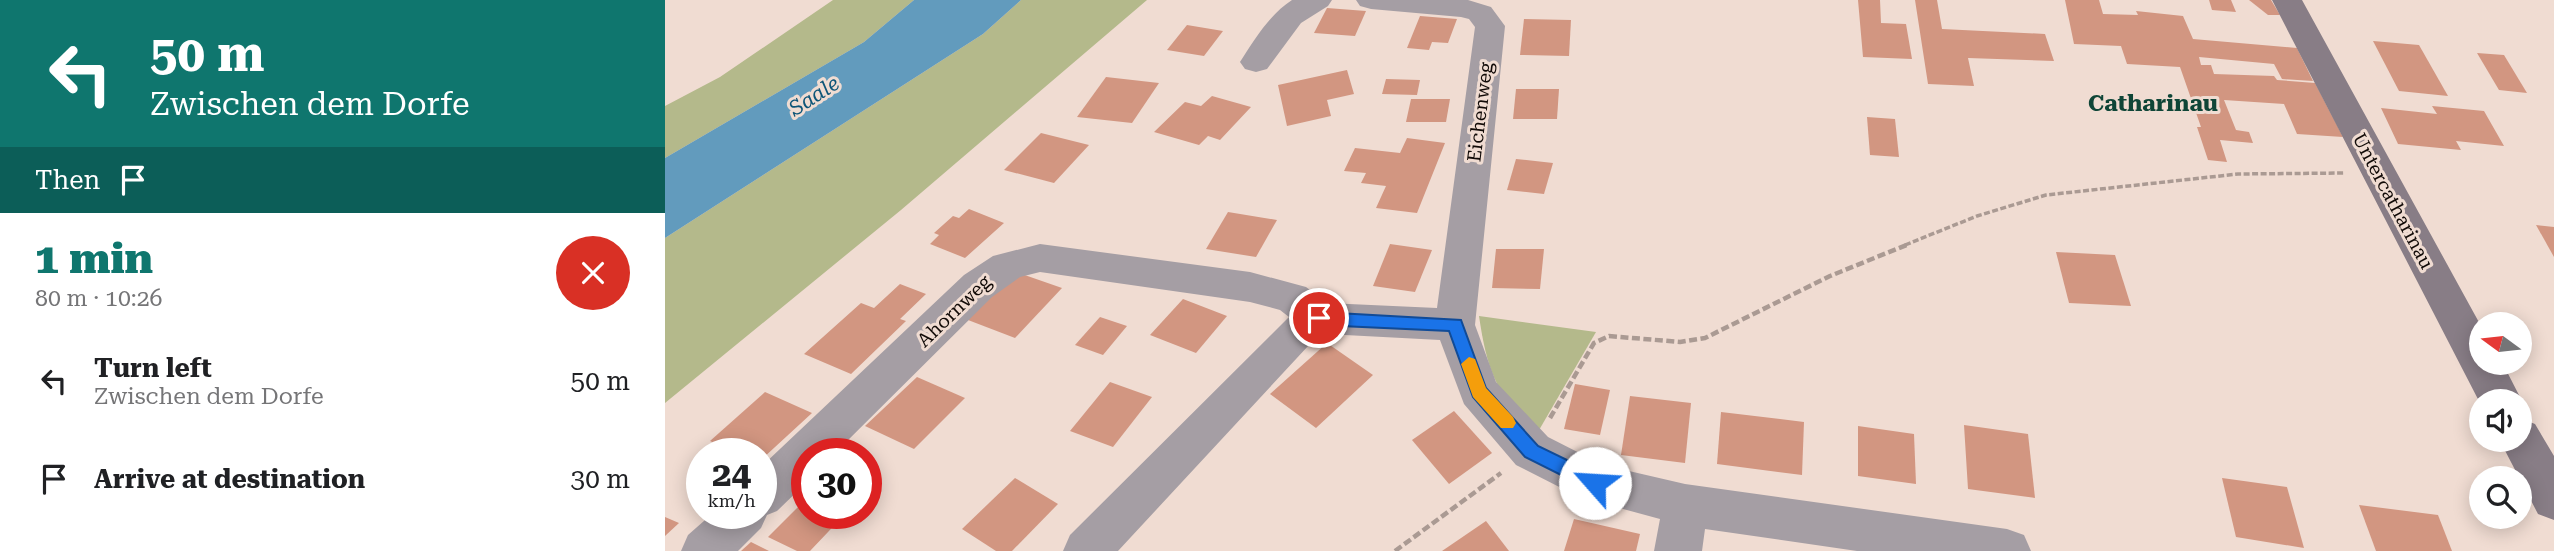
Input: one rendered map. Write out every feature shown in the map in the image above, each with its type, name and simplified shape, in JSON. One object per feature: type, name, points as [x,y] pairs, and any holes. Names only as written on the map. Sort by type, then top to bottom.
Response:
[{"type":"main road","name":"Untercatharinau","points":[[2287,0],[2495,389]]},
{"type":"main road","points":[[2529,452],[2554,499]]},
{"type":"street","points":[[1256,62],[1295,10],[1304,3],[1317,0]]},
{"type":"street","name":"Eichenweg","points":[[1371,0],[1464,8],[1480,13],[1490,26],[1455,325]]},
{"type":"street","name":"Ahornweg","points":[[777,481],[978,286],[995,271],[1016,261],[1040,258],[1250,287],[1292,298],[1319,318]]},
{"type":"street","points":[[1087,551],[1153,500],[1295,334],[1319,318],[1455,325],[1479,392],[1532,451],[1595,483],[1685,505],[2007,551]]},
{"type":"street","points":[[1678,551],[1685,505]]},
{"type":"street","points":[[705,551],[728,529]]},
{"type":"path","points":[[1395,551],[1532,451],[1594,343],[1609,336],[1680,342],[1705,338],[1830,276],[1977,216],[2046,195],[2238,174],[2378,173]]},
{"type":"green space","points":[[833,0],[914,0],[864,42],[665,158],[665,106],[720,77]]},
{"type":"green space","points":[[1021,0],[1147,0],[901,210],[665,403],[665,238],[983,34]]},
{"type":"green space","points":[[1479,316],[1596,332],[1535,437],[1511,407],[1496,382],[1486,354]]},
{"type":"water","name":"Saale","points":[[914,0],[1021,0],[983,34],[665,238],[665,158],[864,42]]},
{"type":"building","points":[[1858,0],[1880,0],[1881,23],[1906,24],[1912,59],[1863,57]]},
{"type":"building","points":[[1915,0],[1937,0],[1942,29],[2045,34],[2054,61],[1968,58],[1974,86],[1928,84]]},
{"type":"building","points":[[2065,0],[2099,0],[2103,14],[2138,15],[2136,11],[2183,16],[2193,39],[2297,48],[2313,81],[2282,79],[2274,64],[2199,57],[2201,65],[2211,65],[2214,74],[2274,76],[2277,80],[2315,83],[2343,137],[2297,134],[2284,104],[2224,100],[2236,130],[2249,132],[2253,143],[2220,140],[2227,162],[2208,160],[2197,127],[2201,127],[2180,67],[2127,64],[2121,46],[2074,44]]},
{"type":"building","points":[[2209,0],[2231,0],[2236,12],[2212,10]]},
{"type":"building","points":[[2249,0],[2271,0],[2280,15],[2268,15]]},
{"type":"building","points":[[1327,8],[1366,11],[1355,36],[1314,33]]},
{"type":"building","points":[[1420,16],[1457,19],[1448,43],[1432,42],[1429,50],[1407,48]]},
{"type":"building","points":[[1524,19],[1571,20],[1569,56],[1520,55]]},
{"type":"building","points":[[1187,25],[1223,31],[1204,56],[1167,50]]},
{"type":"building","points":[[2373,41],[2419,45],[2448,96],[2399,91]]},
{"type":"building","points":[[2477,53],[2504,55],[2527,93],[2499,90]]},
{"type":"building","points":[[1347,70],[1354,94],[1327,100],[1331,116],[1287,126],[1278,85]]},
{"type":"building","points":[[1106,77],[1159,83],[1132,123],[1077,117]]},
{"type":"building","points":[[1386,79],[1420,80],[1417,95],[1382,94]]},
{"type":"building","points":[[1516,89],[1559,89],[1557,119],[1513,119]]},
{"type":"building","points":[[1212,96],[1251,107],[1220,140],[1208,136],[1199,145],[1154,132],[1185,102],[1201,106]]},
{"type":"building","points":[[1411,99],[1450,99],[1446,122],[1406,122]]},
{"type":"building","points":[[2432,106],[2484,111],[2504,146],[2456,141],[2461,150],[2398,144],[2381,108],[2437,114]]},
{"type":"building","points":[[1867,117],[1895,119],[1899,157],[1870,155]]},
{"type":"building","points":[[1041,133],[1089,145],[1054,183],[1004,170]]},
{"type":"building","points":[[1407,138],[1445,143],[1417,213],[1376,208],[1386,186],[1361,183],[1366,173],[1344,171],[1355,148],[1400,153]]},
{"type":"building","points":[[1516,159],[1553,163],[1544,194],[1507,190]]},
{"type":"building","points":[[969,209],[1004,223],[965,258],[930,244],[939,235],[934,233],[953,216],[959,218]]},
{"type":"building","points":[[1228,212],[1277,220],[1256,257],[1206,249]]},
{"type":"building","points":[[2536,225],[2554,227],[2554,257]]},
{"type":"building","points":[[1390,244],[1432,250],[1415,292],[1373,286]]},
{"type":"building","points":[[1496,249],[1544,249],[1540,289],[1492,288]]},
{"type":"building","points":[[2056,252],[2115,255],[2131,306],[2069,303]]},
{"type":"building","points":[[1016,272],[1062,288],[1015,338],[968,320]]},
{"type":"building","points":[[900,284],[926,294],[900,319],[906,321],[851,374],[804,354],[861,303],[874,308]]},
{"type":"building","points":[[1183,299],[1227,316],[1196,353],[1150,335]]},
{"type":"building","points":[[1100,317],[1127,326],[1103,355],[1075,345]]},
{"type":"building","points":[[1327,343],[1373,375],[1316,428],[1270,394]]},
{"type":"building","points":[[917,377],[965,398],[914,449],[865,426]]},
{"type":"building","points":[[1110,382],[1152,397],[1113,447],[1070,431]]},
{"type":"building","points":[[1575,384],[1610,390],[1600,435],[1564,429]]},
{"type":"building","points":[[765,392],[812,413],[777,445],[777,438],[713,438]]},
{"type":"building","points":[[1630,396],[1691,403],[1685,463],[1621,455]]},
{"type":"building","points":[[1454,411],[1492,453],[1449,484],[1412,440]]},
{"type":"building","points":[[1721,412],[1804,422],[1802,475],[1717,464]]},
{"type":"building","points":[[1964,425],[2028,434],[2035,498],[1968,489]]},
{"type":"building","points":[[1858,426],[1914,434],[1916,484],[1858,476]]},
{"type":"building","points":[[1015,478],[1058,504],[1012,551],[996,551],[962,529]]},
{"type":"building","points":[[2222,478],[2287,487],[2304,548],[2236,537]]},
{"type":"building","points":[[2359,505],[2438,515],[2452,551],[2376,551]]},
{"type":"building","points":[[791,514],[791,529],[831,529],[810,551],[797,551],[768,537]]},
{"type":"building","points":[[665,517],[679,523],[665,536]]},
{"type":"building","points":[[1574,519],[1640,534],[1636,551],[1564,551]]},
{"type":"building","points":[[1486,521],[1509,551],[1442,551]]},
{"type":"building","points":[[751,542],[769,551],[741,551]]},
{"type":"slow traffic","points":[[1469,364],[1479,392],[1507,423]]},
{"type":"district","name":"Catharinau","points":[[2153,103]]},
{"type":"route","points":[[1319,318],[1455,325],[1479,392],[1532,451],[1595,483]]}]
